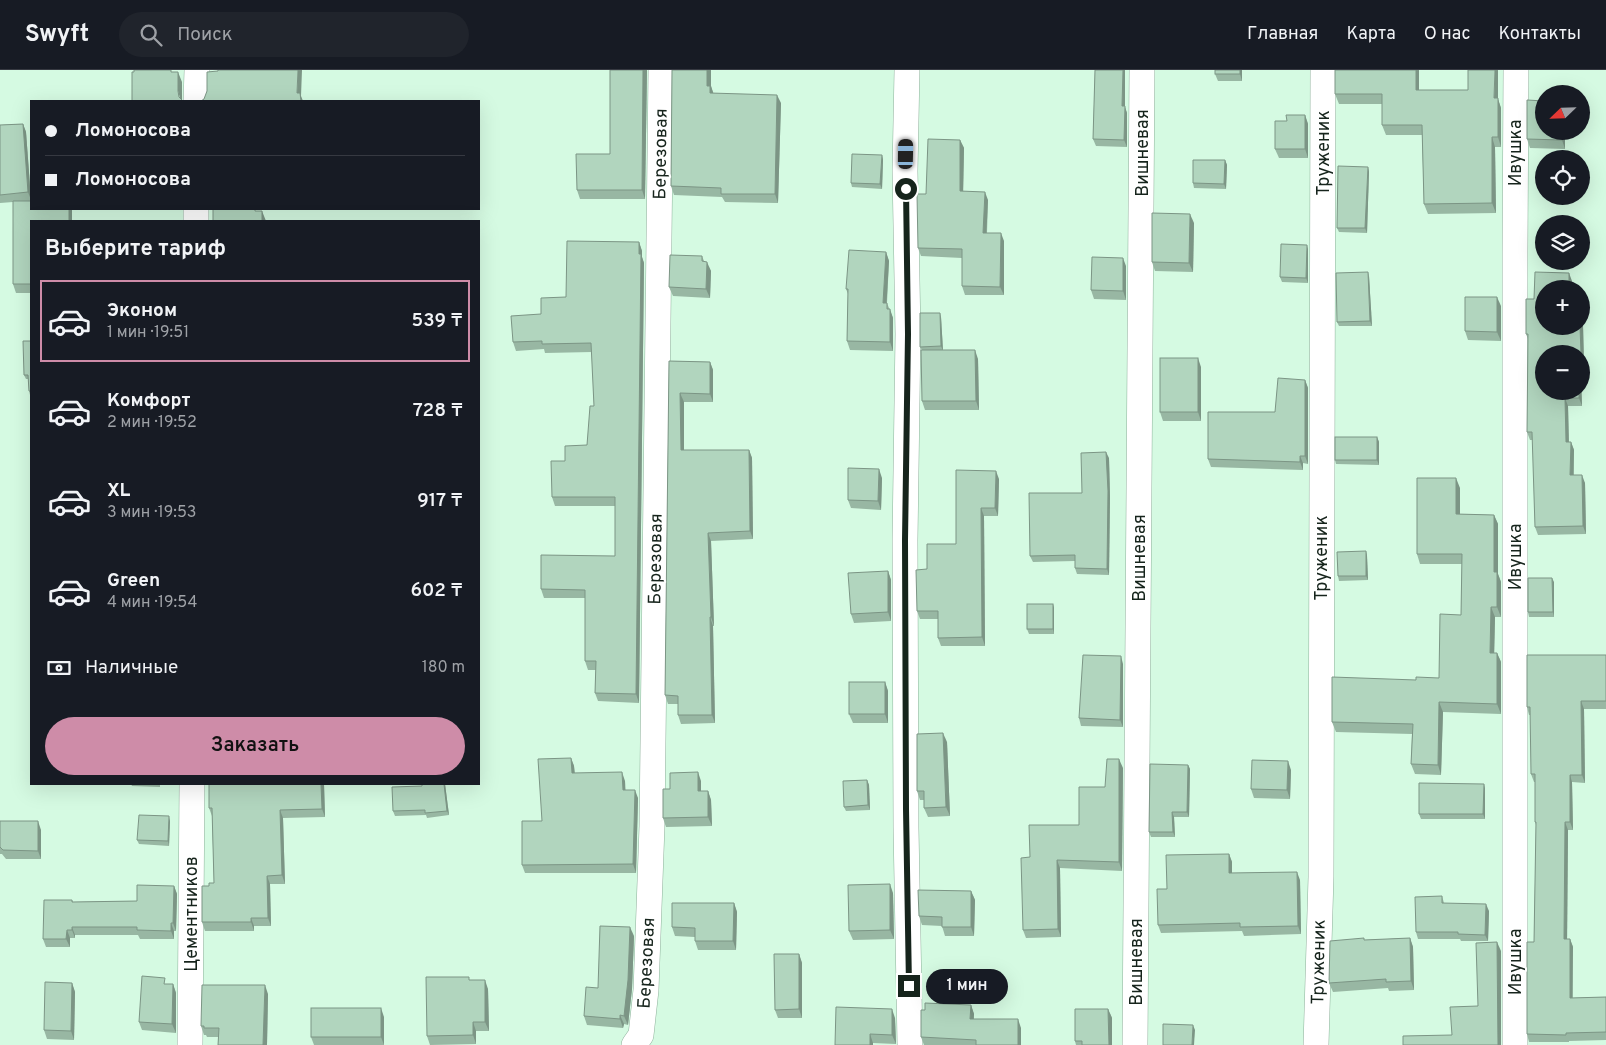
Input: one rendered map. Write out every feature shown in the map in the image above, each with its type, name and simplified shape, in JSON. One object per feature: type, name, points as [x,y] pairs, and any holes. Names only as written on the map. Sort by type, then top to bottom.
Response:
[{"type":"street","points":[[196,100],[197,70]]},
{"type":"street","name":"Березовая","points":[[634,1045],[641,1035],[646,990],[652,826],[661,70]]},
{"type":"street","points":[[907,70],[905,171],[908,334],[905,550],[906,828],[910,1045]]},
{"type":"street","name":"Вишневая","points":[[1135,1045],[1142,70]]},
{"type":"street","name":"Труженик","points":[[1316,1045],[1320,877],[1323,70]]},
{"type":"street","name":"Ивушка","points":[[1515,1045],[1514,252],[1516,70]]},
{"type":"street","name":"Цементников","points":[[190,1045],[192,785]]},
{"type":"building","points":[[134,70],[171,70],[171,72],[178,72],[178,91],[179,97],[182,100],[132,100],[132,72]]},
{"type":"building","points":[[298,70],[297,93],[300,93],[301,100],[202,100],[207,91],[207,72]]},
{"type":"building","points":[[610,70],[643,70],[642,190],[577,190],[576,154],[610,154]]},
{"type":"building","points":[[672,70],[707,70],[707,86],[710,86],[710,93],[777,95],[775,194],[721,194],[721,188],[671,186]]},
{"type":"building","points":[[1095,70],[1123,70],[1122,106],[1125,106],[1124,140],[1093,139]]},
{"type":"building","points":[[1215,70],[1240,70],[1240,74],[1215,74]]},
{"type":"building","points":[[1335,70],[1416,70],[1416,90],[1468,90],[1468,70],[1495,70],[1494,98],[1498,98],[1498,137],[1492,137],[1492,203],[1424,204],[1422,125],[1382,125],[1382,94],[1335,94]]},
{"type":"building","points":[[1527,100],[1535,100],[1535,139],[1527,139]]},
{"type":"building","points":[[1286,115],[1305,115],[1305,149],[1275,149],[1275,121],[1287,121]]},
{"type":"building","points":[[23,124],[28,192],[0,195],[0,125]]},
{"type":"building","points":[[928,139],[960,140],[960,191],[985,192],[983,233],[1001,233],[1000,287],[962,286],[962,249],[918,248],[917,194],[926,194]]},
{"type":"building","points":[[852,154],[882,155],[880,184],[851,183]]},
{"type":"building","points":[[1193,160],[1225,160],[1224,184],[1193,183]]},
{"type":"building","points":[[1338,166],[1368,167],[1365,228],[1337,228]]},
{"type":"building","points":[[13,201],[30,201],[30,210],[69,210],[69,220],[30,220],[30,284],[13,284]]},
{"type":"building","points":[[213,210],[262,211],[262,220],[213,220]]},
{"type":"building","points":[[1152,213],[1190,214],[1189,263],[1152,262]]},
{"type":"building","points":[[567,241],[639,242],[639,254],[641,254],[636,694],[595,693],[596,661],[585,661],[585,590],[541,589],[541,555],[615,556],[615,497],[552,497],[551,461],[565,461],[565,446],[587,445],[590,406],[594,406],[591,343],[542,344],[542,341],[513,342],[511,316],[541,314],[541,298],[566,297]]},
{"type":"building","points":[[1281,244],[1307,245],[1306,278],[1280,277]]},
{"type":"building","points":[[849,250],[886,252],[883,303],[887,303],[887,309],[890,309],[890,342],[847,341],[848,289],[846,289]]},
{"type":"building","points":[[670,255],[702,256],[702,261],[707,262],[706,289],[669,287]]},
{"type":"building","points":[[1092,257],[1123,258],[1123,291],[1091,290]]},
{"type":"building","points":[[1368,272],[1370,321],[1337,322],[1336,273]]},
{"type":"building","points":[[1535,272],[1569,273],[1569,280],[1535,280],[1535,335],[1580,335],[1581,345],[1535,345],[1535,400],[1565,400],[1566,442],[1571,442],[1570,475],[1582,475],[1583,526],[1535,527],[1532,432],[1527,432],[1528,334],[1526,334],[1526,299],[1534,299]]},
{"type":"building","points":[[1465,297],[1497,297],[1497,332],[1465,331]]},
{"type":"building","points":[[920,313],[940,313],[941,346],[920,347]]},
{"type":"building","points":[[23,341],[30,341],[30,391],[28,375],[24,375]]},
{"type":"building","points":[[921,350],[975,350],[976,401],[922,401]]},
{"type":"building","points":[[1160,358],[1198,358],[1198,412],[1160,412]]},
{"type":"building","points":[[669,361],[710,362],[710,394],[680,393],[681,450],[749,450],[750,531],[708,533],[712,715],[678,715],[678,696],[665,695]]},
{"type":"building","points":[[1278,378],[1305,380],[1305,456],[1300,456],[1300,462],[1208,459],[1208,412],[1275,412]]},
{"type":"building","points":[[1335,437],[1377,437],[1377,460],[1335,460]]},
{"type":"building","points":[[1106,452],[1108,491],[1107,569],[1075,568],[1075,555],[1030,556],[1029,493],[1082,493],[1081,453]]},
{"type":"building","points":[[848,468],[879,469],[878,501],[848,500]]},
{"type":"building","points":[[956,470],[996,471],[995,508],[981,508],[982,637],[938,638],[938,611],[917,611],[916,570],[927,569],[927,544],[956,544]]},
{"type":"building","points":[[1417,478],[1456,478],[1456,514],[1494,515],[1494,572],[1497,572],[1497,607],[1491,607],[1490,653],[1497,653],[1497,704],[1439,702],[1438,765],[1411,764],[1413,724],[1332,722],[1332,677],[1416,680],[1416,677],[1439,678],[1440,614],[1461,615],[1462,554],[1417,554]]},
{"type":"building","points":[[1366,551],[1366,576],[1338,576],[1337,552]]},
{"type":"building","points":[[888,571],[888,612],[851,614],[848,573]]},
{"type":"building","points":[[1528,578],[1552,578],[1553,612],[1528,612]]},
{"type":"building","points":[[1027,604],[1053,604],[1053,629],[1027,629]]},
{"type":"building","points":[[1083,655],[1121,656],[1120,720],[1079,718]]},
{"type":"building","points":[[1527,655],[1606,655],[1606,701],[1581,701],[1582,775],[1570,775],[1570,822],[1565,822],[1564,939],[1570,939],[1570,998],[1606,997],[1606,1032],[1566,1033],[1566,1035],[1527,1034],[1527,942],[1534,942],[1536,822],[1535,774],[1531,774],[1530,707],[1527,707]]},
{"type":"building","points":[[849,682],[885,682],[885,714],[849,714]]},
{"type":"building","points":[[943,733],[946,807],[924,808],[924,791],[917,791],[917,734]]},
{"type":"building","points":[[571,758],[572,773],[622,772],[623,790],[635,790],[633,864],[522,865],[522,821],[542,821],[538,759]]},
{"type":"building","points":[[1107,759],[1119,759],[1119,862],[1057,860],[1058,929],[1023,930],[1021,858],[1030,857],[1029,825],[1079,825],[1079,787],[1105,787]]},
{"type":"building","points":[[1252,760],[1288,761],[1287,790],[1251,789]]},
{"type":"building","points":[[1150,764],[1188,765],[1187,812],[1172,812],[1173,832],[1149,832]]},
{"type":"building","points":[[698,772],[698,791],[708,791],[708,817],[663,818],[663,789],[670,789],[670,773]]},
{"type":"building","points":[[867,780],[868,805],[844,807],[843,781]]},
{"type":"building","points":[[1419,783],[1484,784],[1483,814],[1419,814]]},
{"type":"building","points":[[209,785],[321,785],[322,809],[280,810],[282,875],[267,876],[268,918],[251,918],[251,922],[202,922],[202,886],[209,886],[209,883],[214,883],[212,808],[209,808]]},
{"type":"building","points":[[444,785],[447,811],[425,813],[425,810],[393,811],[392,787]]},
{"type":"building","points":[[139,815],[169,816],[168,841],[137,840]]},
{"type":"building","points":[[0,821],[38,821],[38,851],[3,850],[0,847]]},
{"type":"building","points":[[1229,854],[1229,873],[1297,872],[1298,926],[1240,927],[1240,923],[1158,925],[1157,889],[1167,889],[1166,855]]},
{"type":"building","points":[[890,884],[890,930],[849,931],[848,885]]},
{"type":"building","points":[[137,885],[174,886],[171,931],[137,930],[137,927],[72,927],[72,930],[67,930],[66,939],[43,939],[44,900],[72,900],[72,902],[137,901]]},
{"type":"building","points":[[918,890],[971,891],[971,927],[942,927],[942,917],[919,916]]},
{"type":"building","points":[[1442,896],[1442,903],[1486,904],[1485,935],[1458,934],[1458,932],[1416,932],[1415,897]]},
{"type":"building","points":[[672,903],[734,903],[733,941],[695,941],[695,928],[672,927]]},
{"type":"building","points":[[600,926],[630,927],[628,980],[624,1016],[620,1015],[620,1019],[584,1016],[586,987],[598,988]]},
{"type":"building","points":[[1364,938],[1364,940],[1410,938],[1411,981],[1386,982],[1386,979],[1329,983],[1330,941]]},
{"type":"building","points":[[1497,942],[1498,1045],[1403,1045],[1403,1036],[1452,1035],[1450,1007],[1478,1006],[1476,943]]},
{"type":"building","points":[[774,954],[799,954],[799,1009],[775,1010]]},
{"type":"building","points":[[142,976],[165,978],[164,984],[173,984],[172,1024],[139,1022]]},
{"type":"building","points":[[426,977],[469,977],[469,980],[485,980],[485,1022],[473,1022],[473,1035],[427,1036]]},
{"type":"building","points":[[45,982],[72,983],[71,1031],[44,1030]]},
{"type":"building","points":[[202,985],[265,985],[263,1045],[218,1045],[219,1028],[204,1028],[204,1026],[201,1026]]},
{"type":"building","points":[[925,1003],[971,1005],[970,1019],[1018,1019],[1018,1045],[976,1045],[976,1040],[921,1037],[921,1010],[925,1010]]},
{"type":"building","points":[[836,1007],[892,1009],[892,1035],[870,1034],[870,1045],[835,1045]]},
{"type":"building","points":[[311,1008],[381,1008],[381,1037],[311,1037]]},
{"type":"building","points":[[1075,1009],[1108,1009],[1109,1045],[1082,1045],[1082,1041],[1075,1041]]},
{"type":"building","points":[[1163,1024],[1193,1025],[1192,1045],[1163,1045]]},
{"type":"route","points":[[906,189],[908,334],[905,540],[906,809],[909,986]]}]
